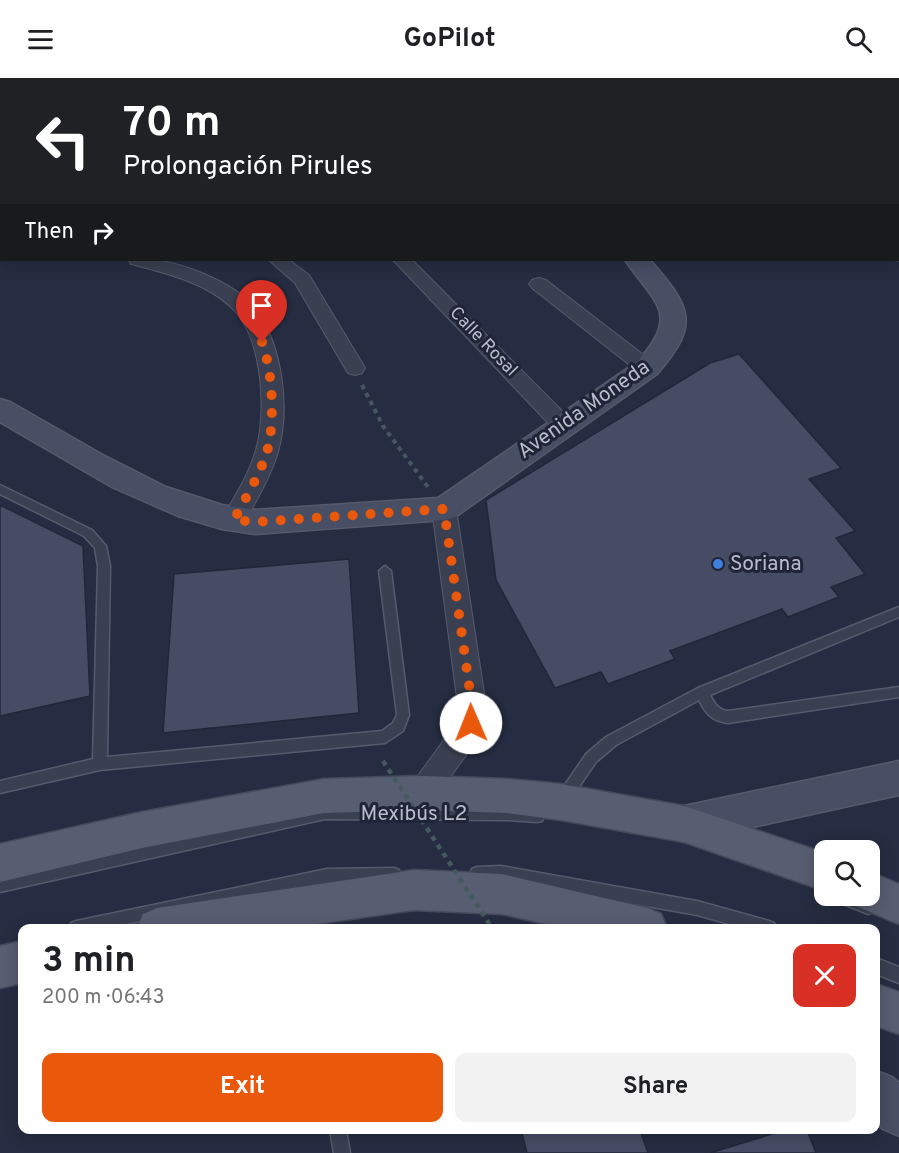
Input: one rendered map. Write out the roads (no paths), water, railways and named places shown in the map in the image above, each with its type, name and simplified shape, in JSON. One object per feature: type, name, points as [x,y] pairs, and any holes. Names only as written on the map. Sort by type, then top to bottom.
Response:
[{"type":"main road","name":"Avenida Moneda","points":[[444,509],[647,369],[666,350],[674,328],[674,318],[668,296],[637,261]]},
{"type":"main road","points":[[0,409],[128,482],[213,515],[234,520],[255,522],[444,509]]},
{"type":"main road","points":[[694,835],[899,778]]},
{"type":"main road","points":[[0,863],[142,830],[324,796],[422,793],[507,796],[567,814],[694,835],[814,869]]},
{"type":"main road","points":[[193,924],[300,912],[414,890],[502,894],[631,924]]},
{"type":"main road","points":[[0,967],[18,963]]},
{"type":"main road","points":[[880,1006],[899,1013]]},
{"type":"main road","points":[[880,1096],[899,1113]]},
{"type":"street","points":[[148,261],[178,264],[240,303],[256,327],[267,358],[271,401],[270,440],[259,471],[234,520]]},
{"type":"street","points":[[279,261],[302,279],[355,368]]},
{"type":"street","name":"Calle Rosal","points":[[403,261],[563,425]]},
{"type":"street","points":[[539,284],[647,369]]},
{"type":"street","points":[[422,793],[467,731],[473,713],[444,509]]},
{"type":"lane","points":[[0,489],[88,534],[100,546],[104,566],[99,764]]},
{"type":"lane","points":[[0,787],[99,764],[385,736],[398,728],[403,715],[385,571]]},
{"type":"lane","points":[[567,814],[591,758],[611,741],[702,692],[899,612]]},
{"type":"lane","points":[[702,692],[710,708],[718,716],[728,717],[899,692]]},
{"type":"lane","name":"Mexibús L2","points":[[0,885],[325,813],[567,814],[641,831]]},
{"type":"lane","points":[[694,835],[748,861]]},
{"type":"lane","points":[[467,874],[501,873],[686,906],[754,924]]},
{"type":"lane","points":[[93,924],[151,910],[327,876],[409,875]]},
{"type":"lane","points":[[880,968],[899,975]]},
{"type":"lane","points":[[339,1134],[342,1153]]},
{"type":"place","name":"Soriana","points":[[718,564]]}]
